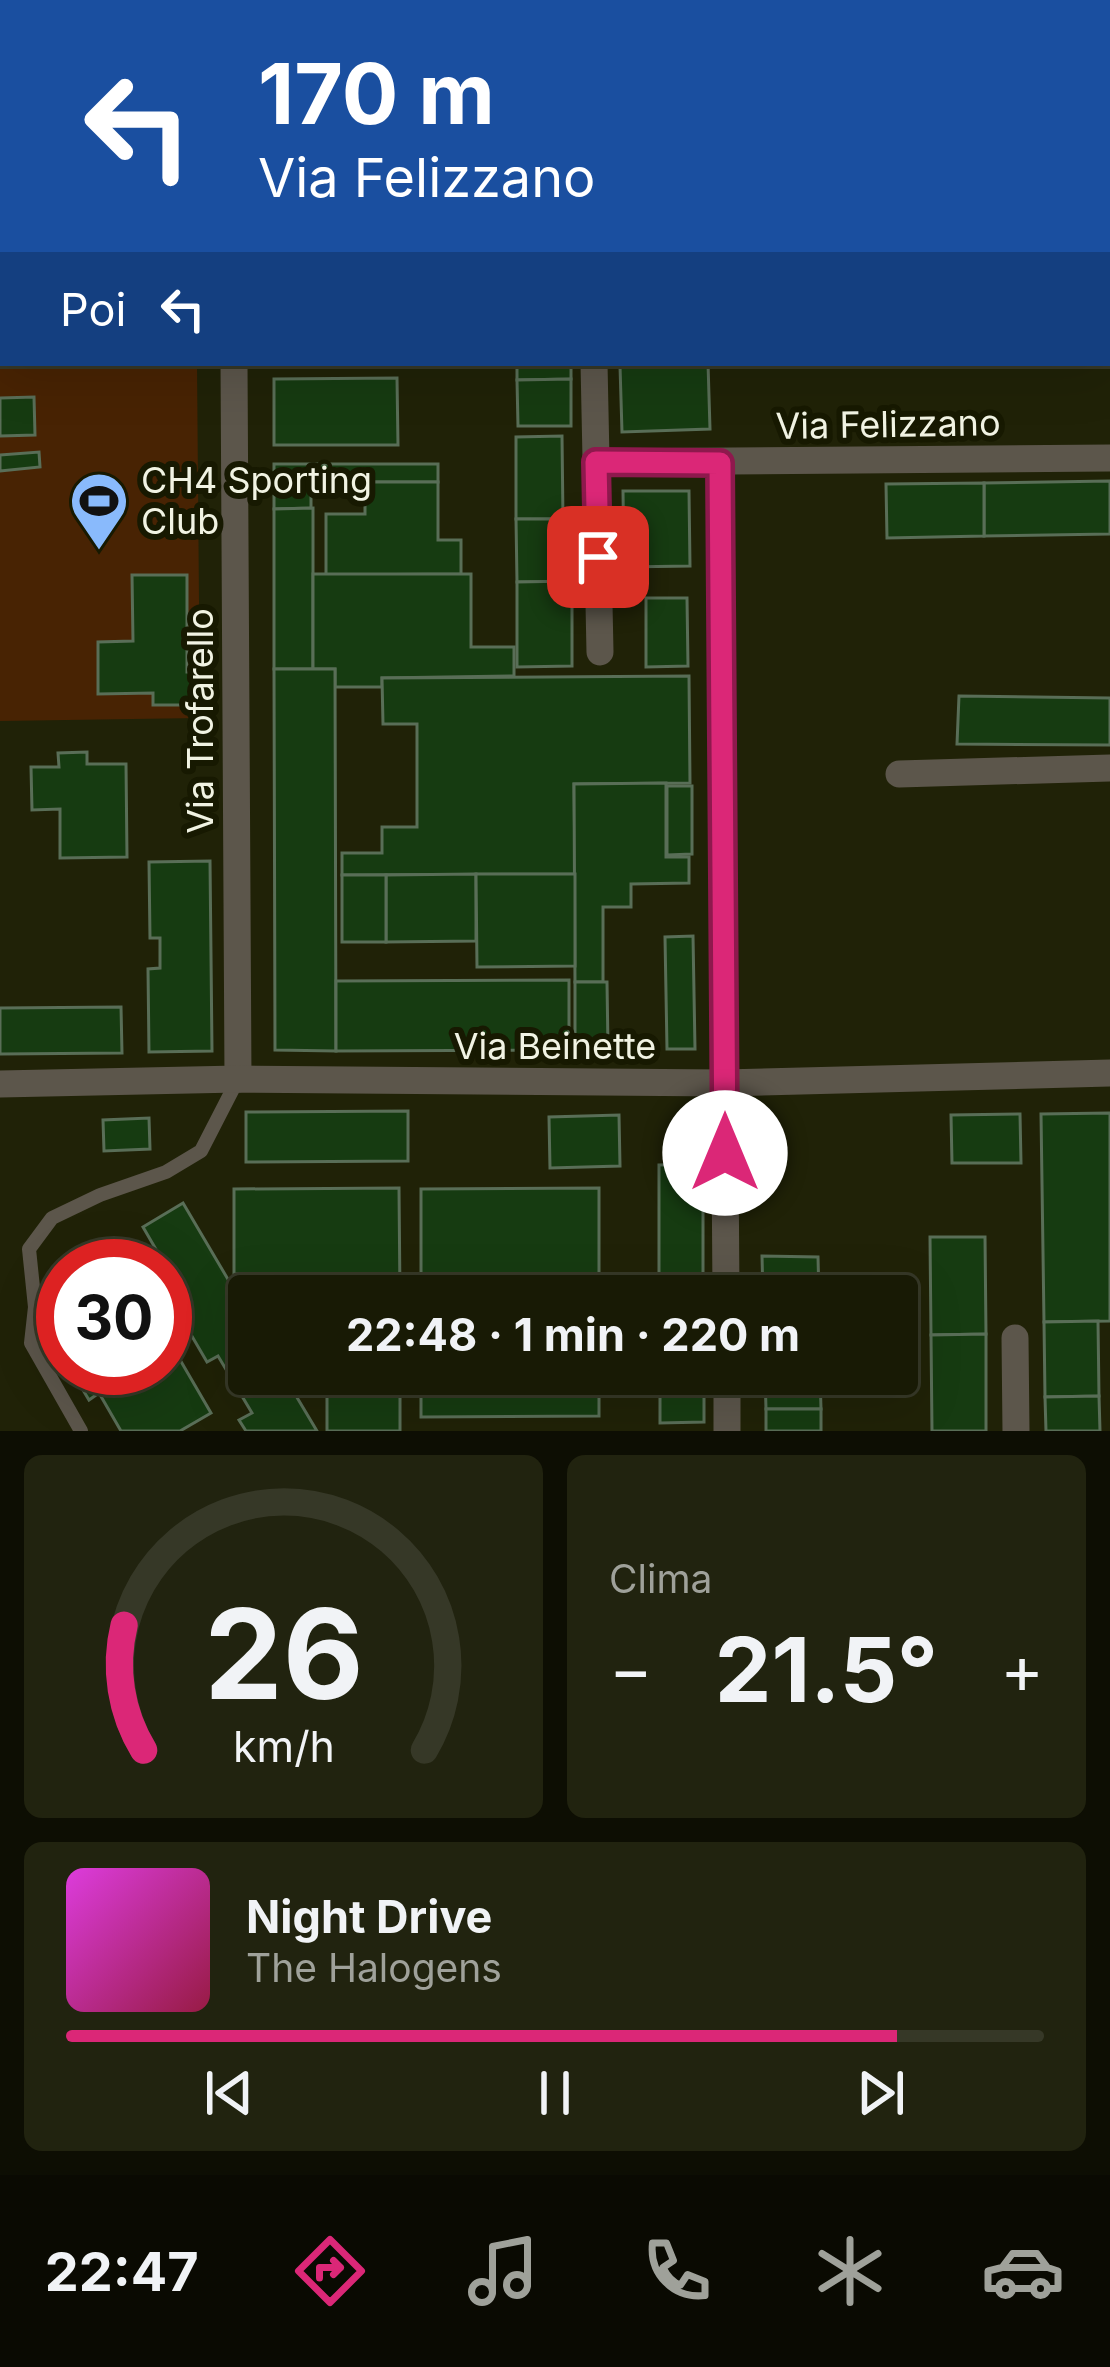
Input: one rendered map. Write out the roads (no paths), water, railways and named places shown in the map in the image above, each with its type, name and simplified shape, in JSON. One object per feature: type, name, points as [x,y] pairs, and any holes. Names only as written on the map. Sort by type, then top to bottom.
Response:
[{"type":"street","name":"Via Trofarello","points":[[234,366],[238,1079]]},
{"type":"street","points":[[594,366],[600,652]]},
{"type":"street","name":"Via Felizzano","points":[[596,462],[1110,458]]},
{"type":"street","points":[[720,463],[726,1275]]},
{"type":"street","points":[[899,774],[1110,768]]},
{"type":"street","name":"Via Beinette","points":[[0,1084],[238,1079],[724,1083],[1110,1073]]},
{"type":"street","points":[[1015,1337],[1016,1431]]},
{"type":"street","points":[[727,1395],[727,1431]]},
{"type":"lane","points":[[81,1431],[31,1342],[35,1307],[29,1249],[52,1218],[166,1172],[201,1150],[238,1079]]},
{"type":"place","name":"CH4 Sporting Club","points":[[99,552]]}]
